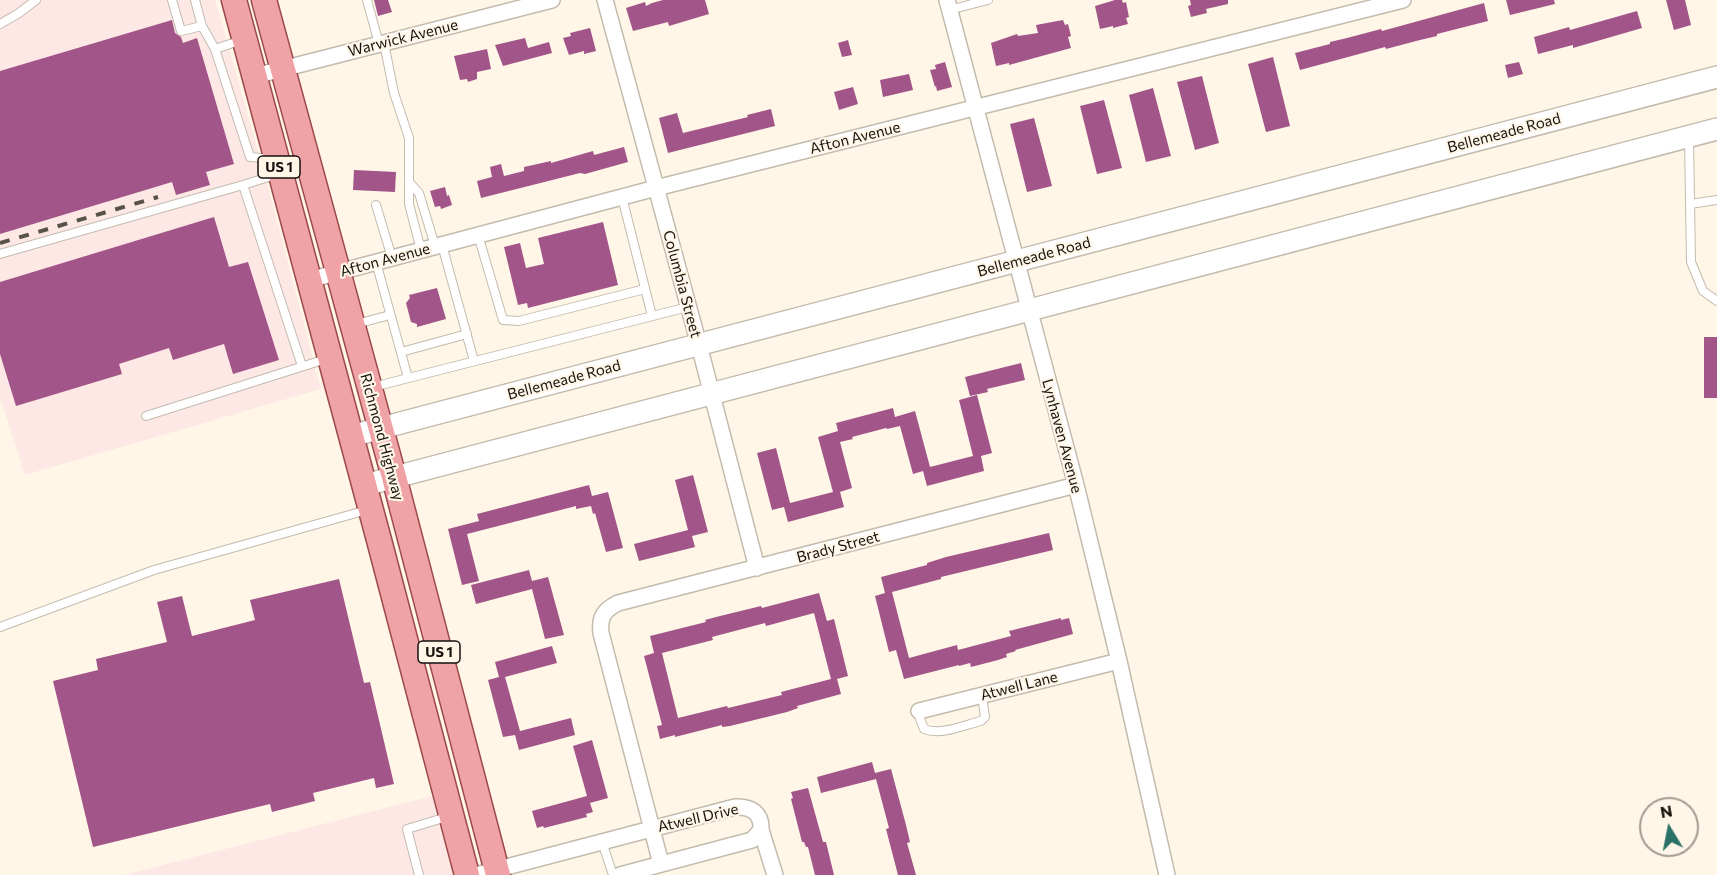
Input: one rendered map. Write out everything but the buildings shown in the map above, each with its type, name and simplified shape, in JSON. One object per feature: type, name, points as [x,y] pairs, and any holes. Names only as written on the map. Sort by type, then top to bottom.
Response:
[{"type":"main road","name":"Richmond Highway","points":[[234,0],[467,875]]},
{"type":"main road","name":"Richmond Highway","points":[[264,0],[394,477],[490,873]]},
{"type":"main road","name":"Bellemeade Road","points":[[351,436],[1717,77]]},
{"type":"main road","points":[[364,485],[1717,129]]},
{"type":"street","name":"Warwick Avenue","points":[[255,76],[552,0]]},
{"type":"street","name":"Columbia Street","points":[[605,0],[757,568]]},
{"type":"street","name":"Afton Avenue","points":[[309,280],[656,188],[1403,0]]},
{"type":"street","name":"Lynhaven Avenue","points":[[948,5],[1076,485],[1119,661],[1167,875]]},
{"type":"street","name":"Brady Street","points":[[652,829],[601,633],[602,614],[609,607],[1076,485]]},
{"type":"street","name":"Atwell Lane","points":[[920,711],[1119,661]]},
{"type":"street","name":"Atwell Drive","points":[[490,873],[735,807],[751,809],[757,814],[761,830]]},
{"type":"street","points":[[652,829],[661,864]]},
{"type":"street","points":[[620,875],[752,840],[761,830]]},
{"type":"street","points":[[761,830],[775,875]]},
{"type":"lane","points":[[0,24],[36,0]]},
{"type":"lane","points":[[172,0],[181,32],[202,26]]},
{"type":"lane","points":[[195,0],[202,26],[215,49],[250,157],[279,166]]},
{"type":"lane","points":[[367,0],[409,138],[409,204],[433,247]]},
{"type":"lane","points":[[948,5],[988,0]]},
{"type":"lane","points":[[215,49],[245,39]]},
{"type":"lane","points":[[1689,137],[1691,262],[1703,291],[1717,301]]},
{"type":"lane","points":[[0,254],[243,185],[279,166]]},
{"type":"lane","points":[[409,181],[418,194],[433,247],[467,334],[474,362]]},
{"type":"lane","points":[[243,185],[302,366]]},
{"type":"lane","points":[[622,197],[652,316]]},
{"type":"lane","points":[[1690,204],[1717,200]]},
{"type":"lane","points":[[376,205],[392,258]]},
{"type":"lane","points":[[478,235],[503,320],[519,321],[645,289]]},
{"type":"lane","points":[[376,262],[408,378]]},
{"type":"lane","points":[[369,388],[688,307]]},
{"type":"lane","points":[[352,325],[390,315]]},
{"type":"lane","points":[[401,352],[467,334]]},
{"type":"lane","points":[[146,416],[330,358]]},
{"type":"lane","points":[[0,627],[154,570],[371,509]]},
{"type":"lane","points":[[920,711],[919,716],[924,729],[930,732],[943,731],[981,721],[985,717],[982,695]]},
{"type":"lane","points":[[419,875],[407,829],[451,816]]},
{"type":"lane","points":[[603,842],[613,875]]},
{"type":"shaded area","points":[[0,0],[215,0],[264,171],[321,389],[25,475],[0,398]]},
{"type":"shaded area","points":[[432,796],[453,875],[124,875]]},
{"type":"railway","points":[[0,243],[158,197]]}]
